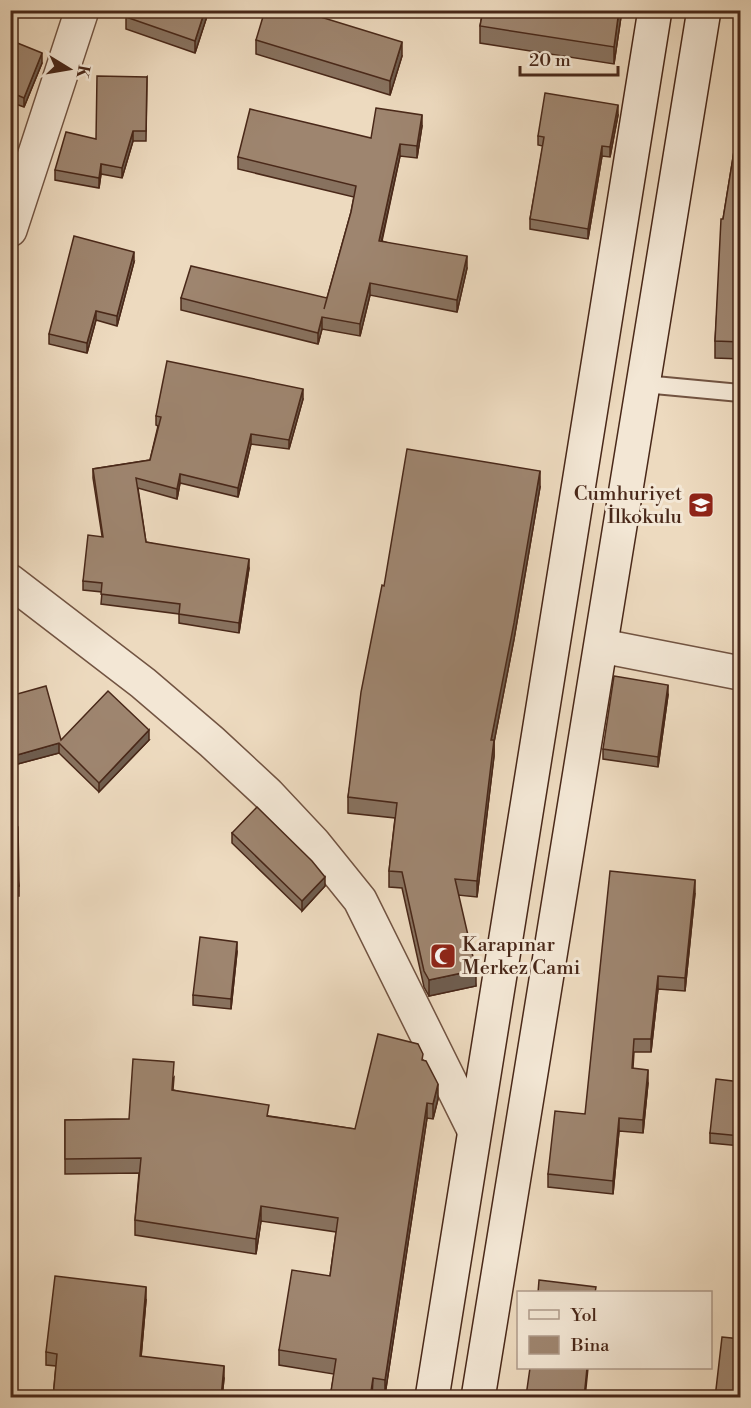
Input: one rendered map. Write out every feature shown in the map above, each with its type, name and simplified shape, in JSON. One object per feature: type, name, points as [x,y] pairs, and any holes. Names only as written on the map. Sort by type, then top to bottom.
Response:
[{"type":"main road","points":[[10,230],[82,10]]},
{"type":"main road","points":[[432,1398],[655,10]]},
{"type":"main road","points":[[478,1398],[704,10]]},
{"type":"main road","points":[[10,581],[143,683],[186,720],[268,794],[314,843],[360,900],[474,1130]]},
{"type":"main road","points":[[602,646],[741,673]]},
{"type":"lane","points":[[644,384],[741,393]]},
{"type":"building","points":[[10,10],[17,10],[10,28]]},
{"type":"building","points":[[128,10],[205,10],[195,41],[126,17]]},
{"type":"building","points":[[265,10],[298,10],[402,42],[390,81],[256,40]]},
{"type":"building","points":[[483,10],[619,10],[614,47],[480,26]]},
{"type":"building","points":[[10,40],[42,53],[24,98],[10,92]]},
{"type":"building","points":[[97,76],[147,77],[146,131],[133,131],[122,168],[101,164],[99,178],[55,170],[66,132],[96,139]]},
{"type":"building","points":[[545,93],[618,105],[610,147],[602,146],[588,229],[530,219],[544,137],[538,136]]},
{"type":"building","points":[[376,108],[422,115],[417,146],[400,144],[379,241],[467,256],[457,300],[370,283],[360,324],[322,317],[318,333],[181,298],[191,266],[327,298],[324,309],[351,212],[356,186],[238,157],[250,109],[371,138]]},
{"type":"building","points":[[741,108],[741,342],[715,341],[721,219],[723,219]]},
{"type":"building","points":[[74,236],[134,252],[117,316],[96,311],[87,343],[49,334]]},
{"type":"building","points":[[167,361],[303,389],[289,440],[251,434],[238,488],[180,474],[177,489],[136,478],[146,542],[249,559],[239,623],[179,614],[180,604],[101,594],[102,583],[83,581],[88,535],[103,537],[93,469],[150,460],[161,417],[156,416]]},
{"type":"building","points":[[407,449],[540,471],[491,740],[494,740],[477,881],[455,879],[476,970],[429,980],[424,971],[402,872],[389,871],[397,803],[348,797],[361,692],[382,585],[384,586]]},
{"type":"building","points":[[614,676],[668,685],[658,757],[603,749]]},
{"type":"building","points":[[46,686],[61,740],[108,691],[149,730],[99,783],[59,743],[10,757],[10,696]]},
{"type":"building","points":[[257,807],[312,861],[325,877],[302,901],[232,833]]},
{"type":"building","points":[[10,827],[18,827],[19,886],[10,886]]},
{"type":"building","points":[[610,871],[695,880],[685,978],[658,976],[651,1039],[634,1039],[632,1068],[648,1070],[643,1120],[619,1118],[613,1181],[548,1174],[555,1111],[585,1114]]},
{"type":"building","points":[[200,937],[237,942],[231,999],[193,995]]},
{"type":"building","points":[[378,1034],[418,1044],[423,1054],[422,1060],[426,1061],[438,1084],[433,1104],[427,1103],[385,1380],[373,1378],[370,1398],[330,1398],[336,1359],[279,1350],[292,1270],[330,1276],[338,1218],[261,1206],[256,1239],[135,1220],[141,1158],[65,1159],[65,1120],[129,1119],[133,1059],[174,1062],[172,1090],[269,1105],[267,1116],[355,1129]]},
{"type":"building","points":[[716,1079],[741,1082],[741,1136],[710,1133]]},
{"type":"building","points":[[55,1276],[146,1287],[140,1356],[224,1366],[221,1398],[53,1398],[57,1354],[46,1352]]},
{"type":"building","points":[[539,1280],[596,1287],[595,1291],[538,1291]]},
{"type":"building","points":[[722,1337],[741,1339],[741,1398],[715,1398]]},
{"type":"building","points":[[530,1369],[587,1369],[584,1398],[526,1396]]},
{"type":"place","name":"Cumhuriyet İlkokulu","points":[[701,505]]},
{"type":"place","name":"Karapınar Merkez Cami","points":[[443,956]]}]
